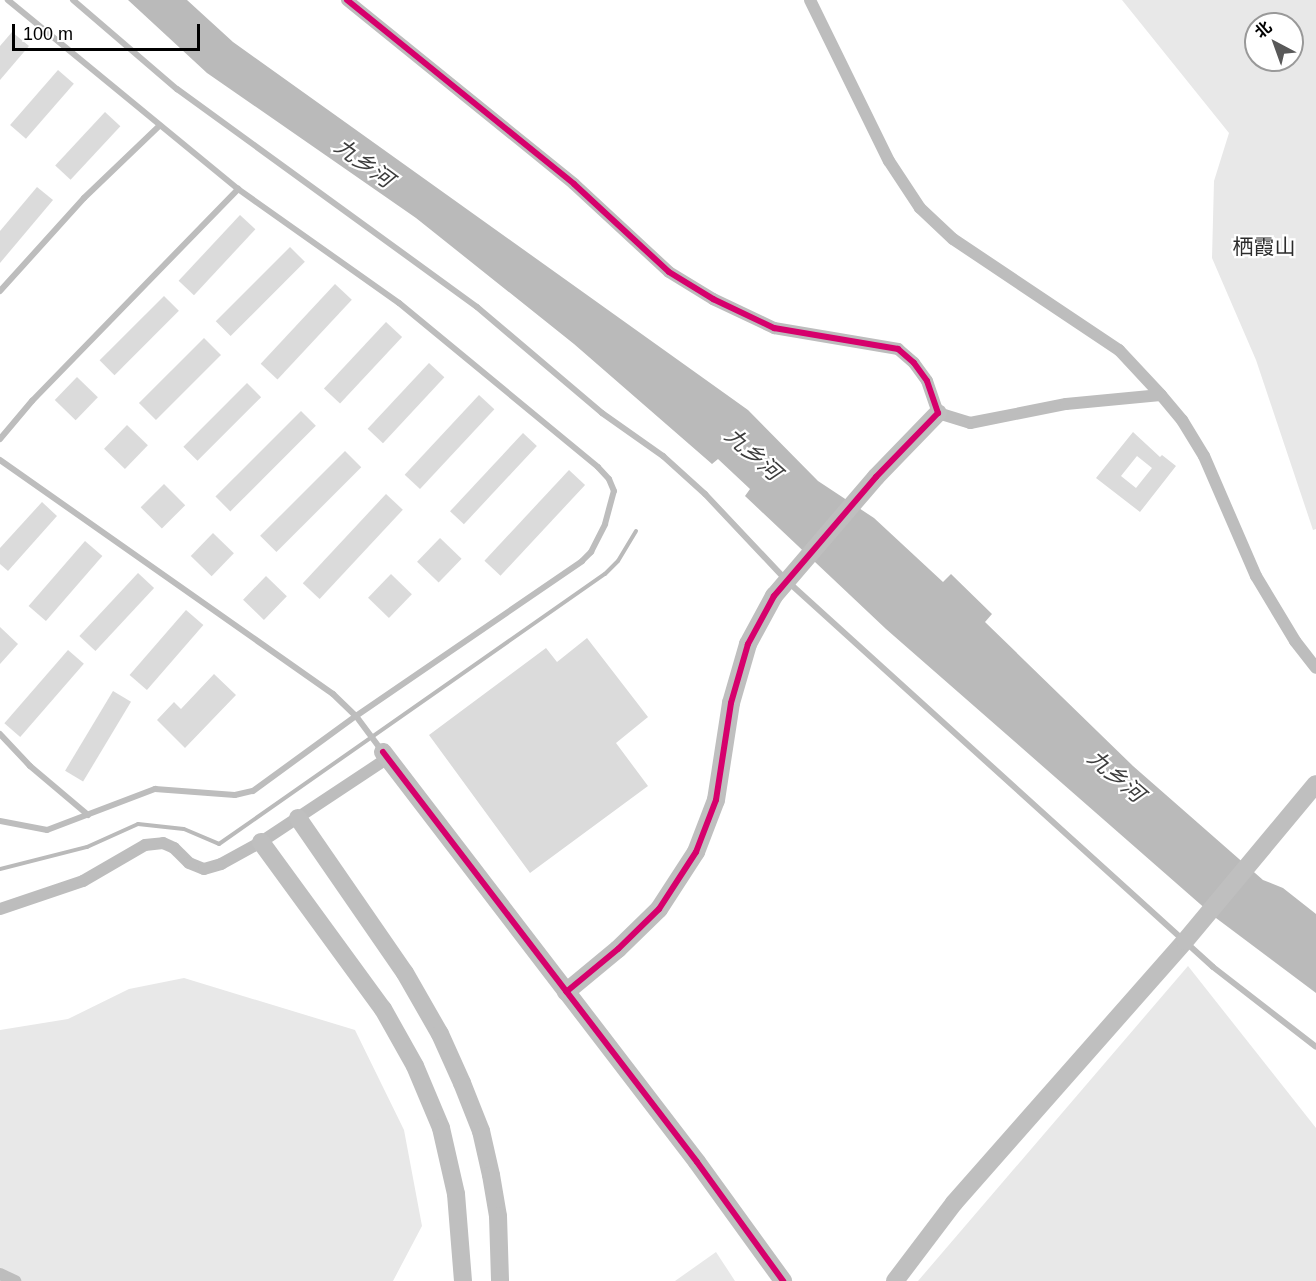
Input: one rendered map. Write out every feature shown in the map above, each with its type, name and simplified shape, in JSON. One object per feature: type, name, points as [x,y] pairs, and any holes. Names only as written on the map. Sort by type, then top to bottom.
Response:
[{"type":"street","points":[[347,0],[574,184],[669,272],[713,299],[774,328],[898,349],[914,363],[927,381],[938,413]]},
{"type":"street","points":[[810,0],[889,161],[921,208],[953,239],[1119,350],[1182,420],[1204,456],[1256,576],[1295,641],[1316,668]]},
{"type":"street","points":[[938,413],[970,423],[1066,404],[1161,395]]},
{"type":"street","points":[[566,992],[618,949],[659,909],[696,852],[716,800],[731,703],[747,644],[789,575],[876,477],[938,413]]},
{"type":"street","points":[[0,909],[83,881],[145,845],[163,843],[174,848],[189,863],[204,869],[261,842],[386,755],[697,1162],[783,1281]]},
{"type":"street","points":[[895,1281],[954,1203],[1185,942],[1316,784]]},
{"type":"street","points":[[298,818],[405,973],[440,1034],[462,1083],[481,1131],[491,1175],[498,1216],[500,1281]]},
{"type":"street","points":[[261,842],[383,1009],[415,1066],[441,1128],[454,1183],[463,1281]]},
{"type":"street","points":[[0,1274],[15,1281]]},
{"type":"lane","points":[[0,821],[47,830],[156,789],[235,795],[253,791],[356,716],[582,561],[591,552],[605,524],[614,491],[609,479],[598,467],[399,303],[238,189],[8,0]]},
{"type":"lane","points":[[73,0],[177,89],[477,307],[602,413],[663,456],[1185,942],[1213,967],[1316,1047]]},
{"type":"lane","points":[[0,291],[84,198],[160,125]]},
{"type":"lane","points":[[0,439],[32,401],[238,189]]},
{"type":"lane","points":[[0,460],[333,694],[356,716],[386,755]]},
{"type":"lane","points":[[0,734],[30,766],[88,815]]},
{"type":"green space","name":"栖霞山","points":[[1122,0],[1316,0],[1316,529],[1313,530],[1256,360],[1212,258],[1214,181],[1229,133]]},
{"type":"green space","points":[[1188,966],[1316,1128],[1316,1281],[918,1281]]},
{"type":"green space","points":[[184,978],[355,1030],[404,1130],[422,1226],[393,1281],[0,1281],[0,1030],[68,1019],[129,989]]},
{"type":"green space","points":[[716,1252],[735,1281],[675,1281]]},
{"type":"water","name":"九乡河","points":[[128,0],[187,0],[233,42],[748,410],[818,481],[874,518],[943,582],[951,574],[992,614],[985,622],[1133,766],[1263,880],[1283,888],[1316,914],[1316,993],[1216,918],[886,629],[745,496],[750,489],[718,459],[712,464],[574,344],[416,218],[207,73]]},
{"type":"building","points":[[12,32],[29,46],[0,80],[0,46]]},
{"type":"building","points":[[58,70],[74,84],[26,139],[10,125]]},
{"type":"building","points":[[105,112],[120,126],[71,180],[55,165]]},
{"type":"building","points":[[37,187],[53,200],[0,263],[0,231]]},
{"type":"building","points":[[240,215],[255,229],[194,295],[179,281]]},
{"type":"building","points":[[290,247],[305,262],[231,336],[216,321]]},
{"type":"building","points":[[335,284],[352,300],[277,379],[261,364]]},
{"type":"building","points":[[164,296],[179,311],[115,375],[100,360]]},
{"type":"building","points":[[386,322],[402,337],[340,404],[324,389]]},
{"type":"building","points":[[204,338],[221,355],[156,420],[139,403]]},
{"type":"building","points":[[429,363],[444,377],[383,443],[368,429]]},
{"type":"building","points":[[77,377],[98,397],[76,420],[55,400]]},
{"type":"building","points":[[247,383],[261,397],[198,461],[183,447]]},
{"type":"building","points":[[479,395],[494,409],[420,489],[405,475]]},
{"type":"building","points":[[301,411],[316,426],[230,511],[215,497]]},
{"type":"building","points":[[127,425],[148,445],[125,469],[104,449]]},
{"type":"building","points":[[1133,432],[1160,457],[1162,455],[1176,466],[1140,512],[1096,478]],"holes":[[[1137,456],[1152,468],[1136,488],[1121,476]]]},
{"type":"building","points":[[523,433],[537,446],[464,524],[450,511]]},
{"type":"building","points":[[345,451],[361,467],[276,552],[260,536]]},
{"type":"building","points":[[569,470],[585,485],[501,576],[484,561]]},
{"type":"building","points":[[164,484],[185,505],[162,529],[141,507]]},
{"type":"building","points":[[386,494],[403,510],[320,599],[303,583]]},
{"type":"building","points":[[42,502],[57,516],[8,571],[0,564],[0,548]]},
{"type":"building","points":[[213,533],[234,553],[212,576],[191,556]]},
{"type":"building","points":[[440,538],[462,559],[439,583],[417,562]]},
{"type":"building","points":[[85,541],[102,556],[46,621],[29,606]]},
{"type":"building","points":[[138,573],[154,588],[95,651],[79,636]]},
{"type":"building","points":[[391,574],[412,594],[389,618],[368,598]]},
{"type":"building","points":[[266,576],[287,596],[264,620],[243,600]]},
{"type":"building","points":[[186,610],[203,625],[147,690],[130,675]]},
{"type":"building","points":[[0,627],[18,644],[0,664]]},
{"type":"building","points":[[587,638],[648,717],[616,743],[648,786],[530,873],[429,735],[546,648],[557,662]]},
{"type":"building","points":[[68,650],[84,664],[20,737],[4,723]]},
{"type":"building","points":[[214,674],[236,695],[185,748],[157,720],[174,702],[181,709]]},
{"type":"building","points":[[113,691],[131,702],[83,782],[65,771]]},
{"type":"waterway","points":[[0,869],[87,847],[138,824],[184,829],[219,844],[605,574],[618,561],[636,531]]},
{"type":"cycle path","points":[[347,0],[574,184],[669,272],[713,299],[774,328],[898,349],[914,363],[927,381],[938,413],[876,477],[774,596],[748,644],[731,703],[716,800],[696,852],[659,909],[618,949],[566,992]]},
{"type":"cycle path","points":[[383,752],[697,1162],[783,1281]]}]
